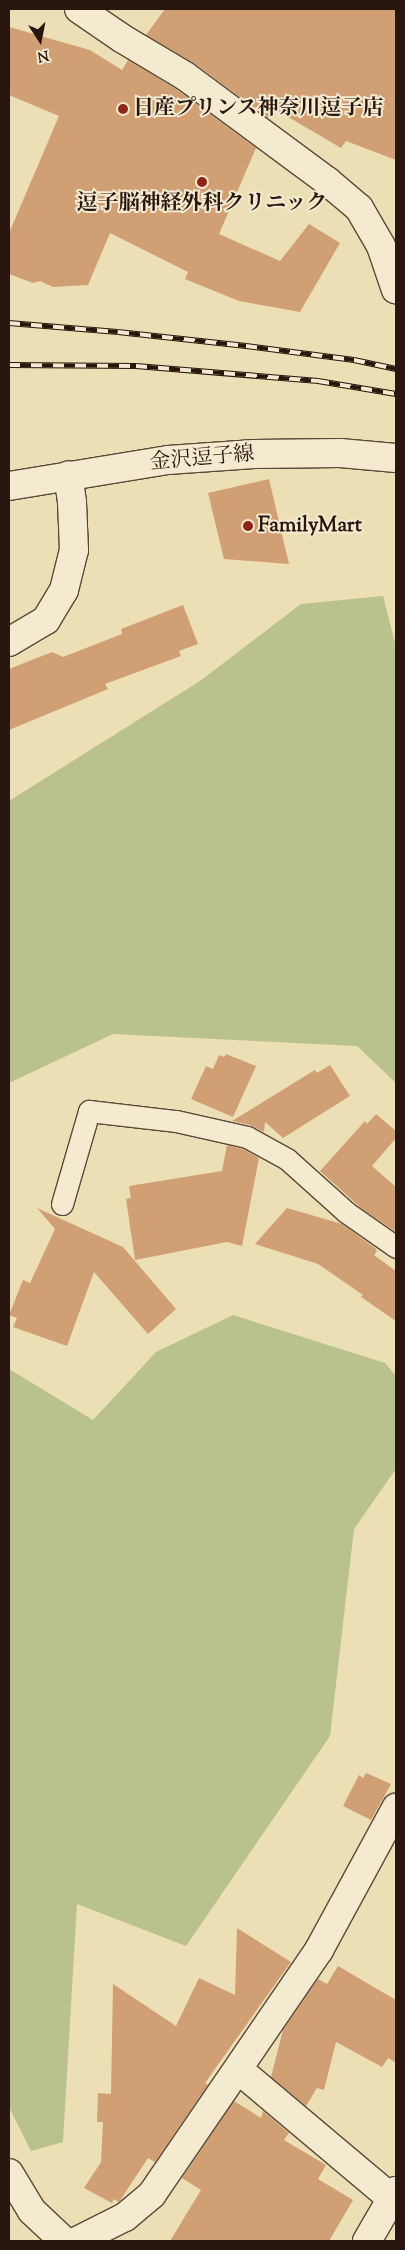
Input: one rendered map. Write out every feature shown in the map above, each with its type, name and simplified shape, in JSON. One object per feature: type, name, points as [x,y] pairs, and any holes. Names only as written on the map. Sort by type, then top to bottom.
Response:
[{"type":"street","points":[[79,9],[123,39],[185,76],[327,181],[359,208],[381,246],[396,290]]},
{"type":"street","name":"金沢逗子線","points":[[9,486],[168,460],[254,454],[340,453],[396,458]]},
{"type":"street","points":[[9,642],[46,620],[64,590],[74,550],[72,502],[68,475]]},
{"type":"street","points":[[77,2241],[125,2217],[152,2194],[239,2070],[318,1950],[396,1808]]},
{"type":"street","points":[[239,2070],[395,2197],[367,2241]]},
{"type":"street","points":[[9,2173],[32,2211],[64,2241]]},
{"type":"lane","points":[[62,1204],[90,1111],[176,1121],[248,1137],[287,1159],[346,1212],[396,1247]]},
{"type":"green space","points":[[383,596],[396,647],[396,1083],[357,1046],[113,1034],[9,1083],[9,801],[200,681],[301,604]]},
{"type":"green space","points":[[233,1315],[385,1363],[396,1376],[396,1469],[354,1529],[330,1736],[186,1946],[77,1904],[63,2142],[31,2151],[9,2107],[9,1369],[93,1420],[156,1352]]},
{"type":"building","points":[[165,9],[396,9],[396,160],[346,141],[341,148],[273,108],[268,118],[194,63],[146,35]]},
{"type":"building","points":[[9,27],[90,50],[122,70],[128,60],[176,89],[256,148],[219,234],[280,261],[309,224],[340,243],[300,312],[239,301],[185,279],[188,272],[110,233],[88,285],[53,287],[40,281],[33,283],[9,274],[9,233],[59,116],[9,95]]},
{"type":"building","name":"FamilyMart","points":[[269,479],[289,564],[224,559],[208,493]]},
{"type":"building","points":[[183,605],[198,644],[179,651],[181,656],[105,684],[108,689],[9,730],[9,669],[52,652],[63,657],[122,634],[121,629]]},
{"type":"building","points":[[226,1054],[256,1066],[233,1117],[191,1099],[206,1066],[213,1069],[219,1055],[224,1057]]},
{"type":"building","points":[[330,1065],[350,1096],[283,1138],[265,1122],[264,1132],[250,1125],[232,1121],[315,1070],[317,1073]]},
{"type":"building","points":[[376,1114],[396,1131],[396,1138],[372,1166],[396,1187],[396,1232],[361,1208],[320,1171],[365,1121],[367,1124]]},
{"type":"building","points":[[227,1145],[243,1149],[259,1158],[242,1246],[227,1242],[135,1260],[126,1199],[131,1198],[129,1186],[222,1171]]},
{"type":"building","points":[[37,1208],[123,1247],[176,1309],[148,1334],[94,1272],[67,1346],[13,1327],[17,1318],[9,1315],[23,1280],[30,1283],[55,1229]]},
{"type":"building","points":[[287,1208],[342,1224],[375,1248],[377,1251],[374,1255],[396,1271],[396,1321],[361,1297],[363,1295],[318,1264],[255,1244]]},
{"type":"building","points":[[366,1773],[391,1784],[371,1820],[343,1806],[359,1775],[363,1778]]},
{"type":"building","points":[[237,1928],[291,1962],[205,2083],[208,2085],[155,2162],[148,2158],[119,2202],[114,2199],[112,2203],[84,2188],[101,2162],[103,2122],[97,2122],[98,2093],[111,2094],[113,1984],[176,2026],[199,1978],[235,1995]]},
{"type":"building","points":[[338,1966],[396,2000],[396,2063],[388,2058],[382,2067],[336,2042],[324,2090],[317,2088],[306,2106],[271,2077],[283,2030],[318,1979],[327,1984]]},
{"type":"building","points":[[234,2101],[261,2118],[263,2111],[289,2133],[284,2140],[326,2165],[318,2179],[353,2200],[329,2241],[170,2241],[201,2190],[182,2178]]},
{"type":"railway","points":[[9,323],[118,332],[246,346],[354,360],[396,369]]},
{"type":"railway","points":[[9,365],[136,366],[318,381],[396,394]]},
{"type":"place","name":"日産プリンス神奈川逗子店","points":[[123,109]]},
{"type":"place","name":"逗子脳神経外科クリニック","points":[[202,182]]},
{"type":"place","name":"FamilyMart","points":[[248,526]]}]
